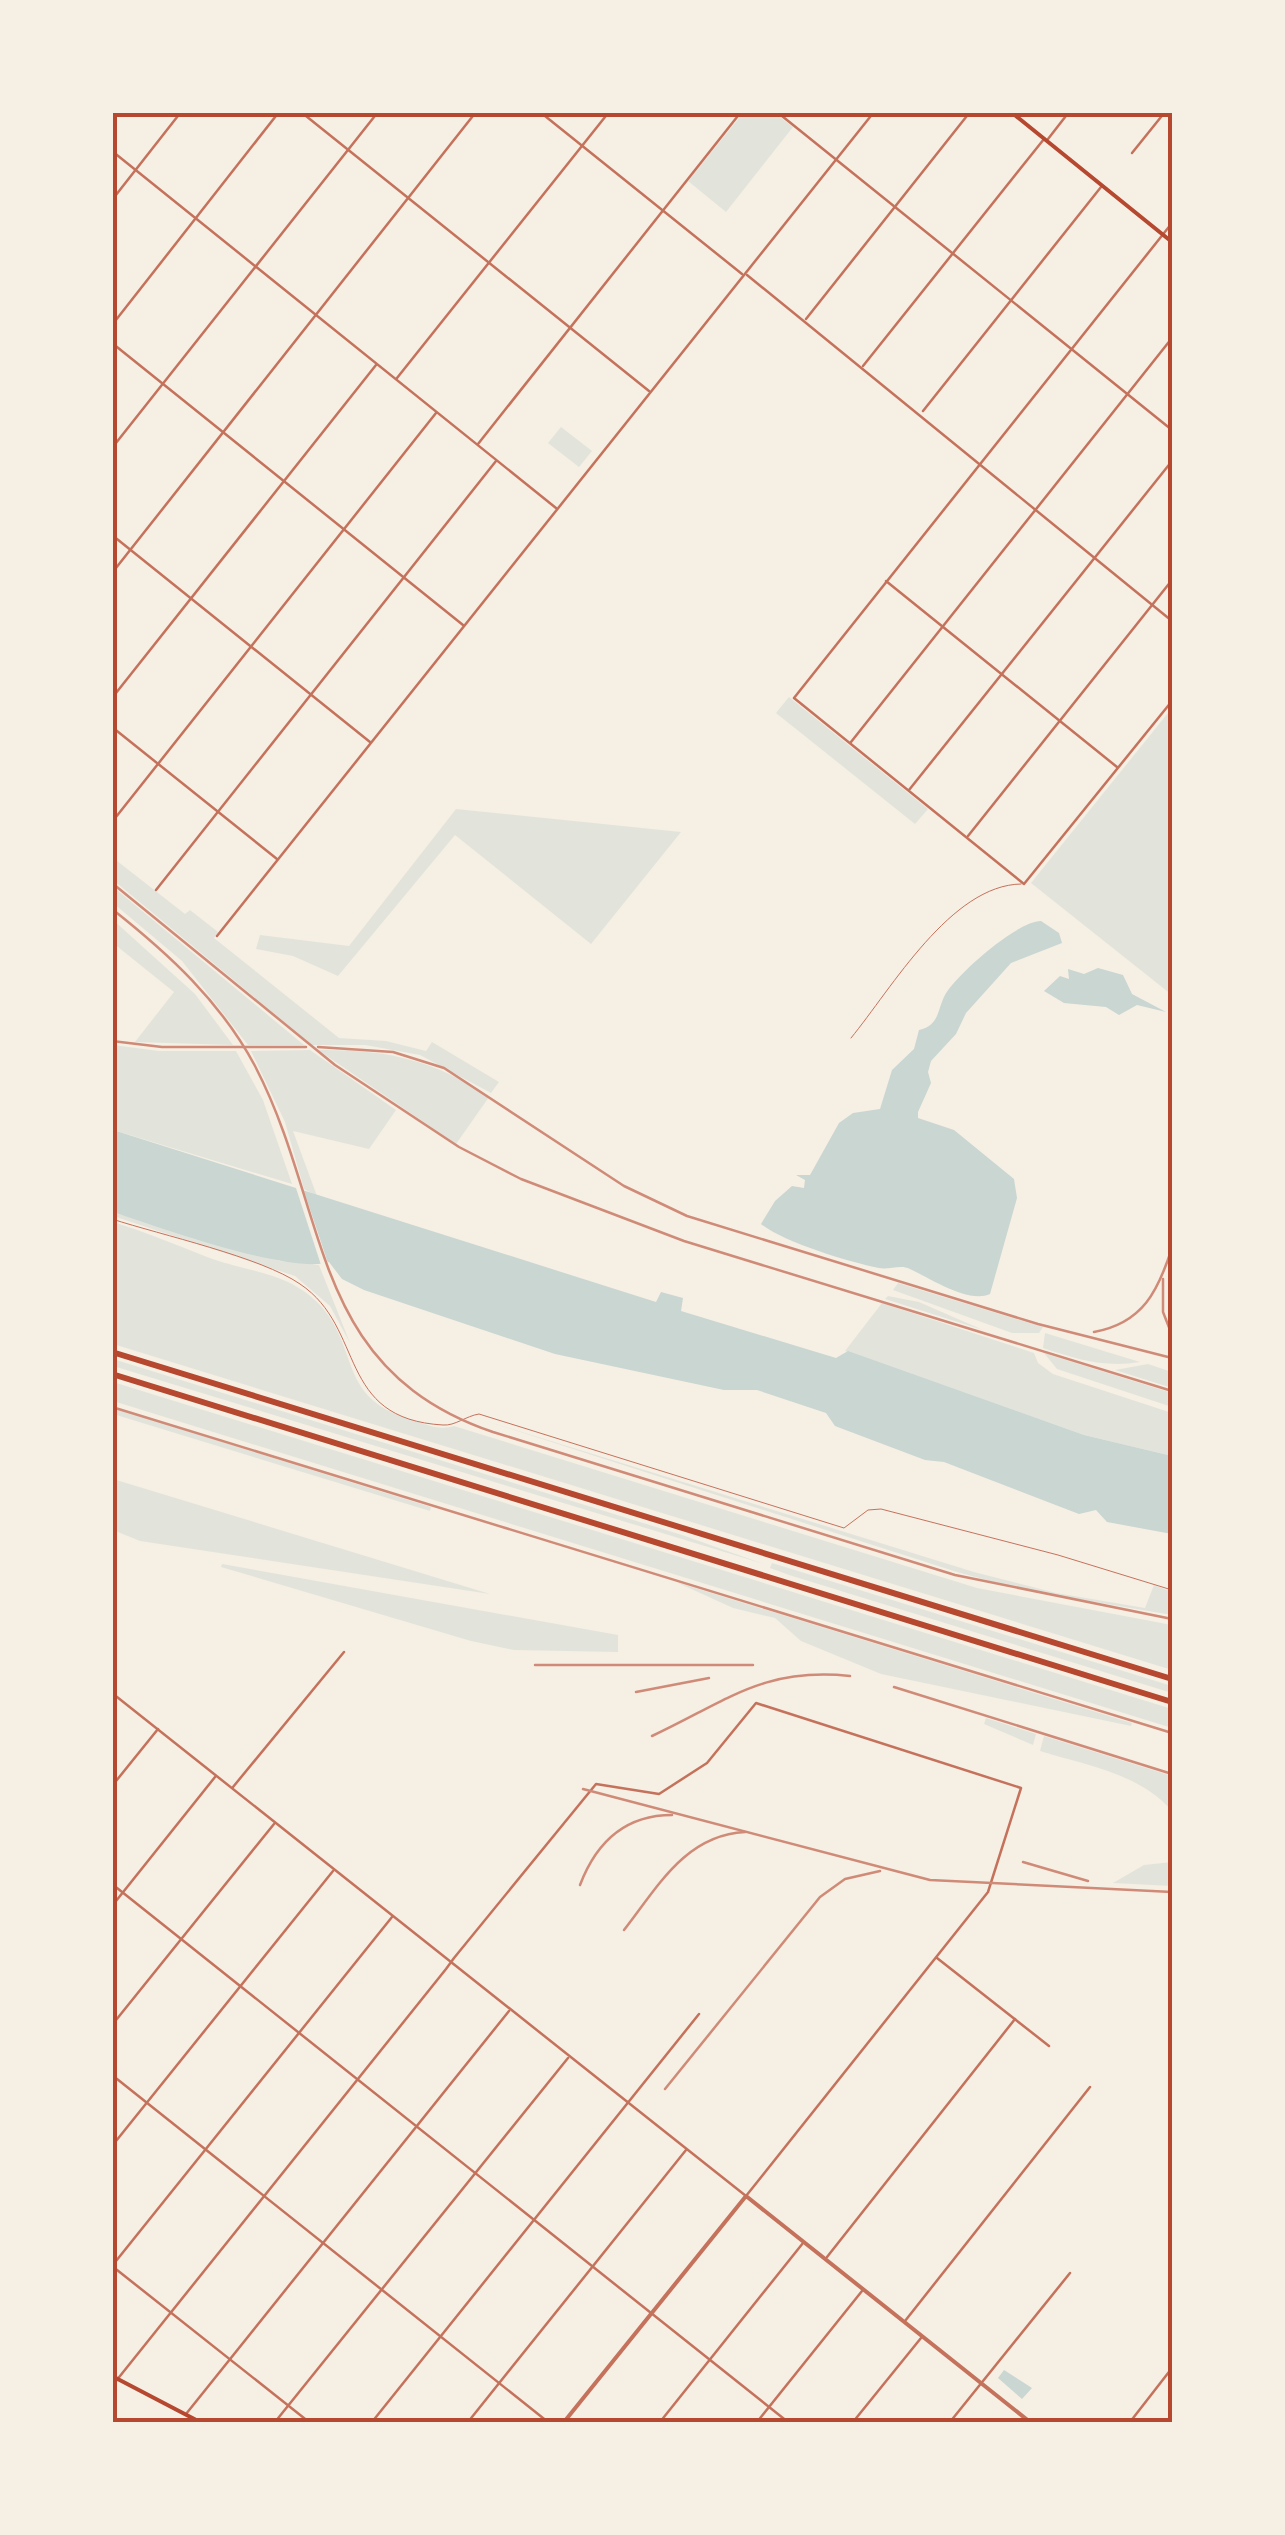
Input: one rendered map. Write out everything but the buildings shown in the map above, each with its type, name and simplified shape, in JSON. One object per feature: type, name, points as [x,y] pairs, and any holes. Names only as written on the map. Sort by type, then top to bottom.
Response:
[{"type":"highway","points":[[112,1352],[1172,1679]]},
{"type":"highway","points":[[112,1374],[1172,1702]]},
{"type":"main road","points":[[1011,112],[1172,242]]},
{"type":"main road","points":[[116,2377],[200,2422]]},
{"type":"street","points":[[112,200],[181,112]]},
{"type":"street","points":[[112,324],[279,112]]},
{"type":"street","points":[[301,112],[650,392]]},
{"type":"street","points":[[112,448],[378,112]]},
{"type":"street","points":[[112,573],[476,112]]},
{"type":"street","points":[[540,112],[862,367],[1172,621]]},
{"type":"street","points":[[396,380],[609,112]]},
{"type":"street","points":[[478,445],[741,112]]},
{"type":"street","points":[[777,112],[1172,430]]},
{"type":"street","points":[[218,936],[874,112]]},
{"type":"street","points":[[804,321],[970,112]]},
{"type":"street","points":[[862,367],[1069,112]]},
{"type":"street","points":[[1132,154],[1165,112]]},
{"type":"street","points":[[112,151],[557,509]]},
{"type":"street","points":[[920,414],[1102,186]]},
{"type":"street","points":[[1172,224],[794,698],[1024,884],[1172,701]]},
{"type":"street","points":[[850,743],[1172,338]]},
{"type":"street","points":[[112,343],[464,626]]},
{"type":"street","points":[[112,698],[377,364]]},
{"type":"street","points":[[112,822],[436,412]]},
{"type":"street","points":[[156,890],[497,460]]},
{"type":"street","points":[[908,790],[1172,461]]},
{"type":"street","points":[[112,535],[372,744]]},
{"type":"street","points":[[967,838],[1172,580]]},
{"type":"street","points":[[886,582],[1118,768]]},
{"type":"street","points":[[112,727],[278,860]]},
{"type":"street","points":[[232,1788],[344,1652]]},
{"type":"street","points":[[112,1693],[1030,2422]]},
{"type":"street","points":[[112,2386],[590,1790],[602,1783],[659,1794],[707,1763],[756,1703],[1021,1788],[992,1885],[564,2422]]},
{"type":"street","points":[[112,1786],[158,1729]]},
{"type":"street","points":[[112,1906],[216,1776]]},
{"type":"street","points":[[112,2026],[275,1822]]},
{"type":"street","points":[[112,2146],[334,1870]]},
{"type":"street","points":[[112,1884],[788,2422]]},
{"type":"street","points":[[309,2422],[112,2266],[392,1916]]},
{"type":"street","points":[[936,1958],[1049,2046]]},
{"type":"street","points":[[186,2415],[510,2010]]},
{"type":"street","points":[[372,2422],[699,2014]]},
{"type":"street","points":[[825,2259],[1015,2019]]},
{"type":"street","points":[[275,2422],[568,2056]]},
{"type":"street","points":[[112,2074],[548,2422]]},
{"type":"street","points":[[904,2322],[1090,2087]]},
{"type":"street","points":[[468,2422],[687,2149]]},
{"type":"street","points":[[660,2422],[804,2242]]},
{"type":"street","points":[[950,2422],[1070,2272]]},
{"type":"street","points":[[757,2422],[864,2290]]},
{"type":"street","points":[[853,2422],[922,2336]]},
{"type":"street","points":[[1130,2422],[1172,2368]]},
{"type":"lane","points":[[852,1038],[958,908],[1005,884],[1024,884]]},
{"type":"lane","points":[[112,1220],[272,1270],[304,1286],[332,1315],[365,1390],[399,1413],[442,1425],[478,1414],[844,1528],[868,1510],[881,1509],[1058,1554],[1172,1590]]},
{"type":"shaded area","points":[[743,113],[775,113],[793,127],[726,212],[688,181]]},
{"type":"shaded area","points":[[561,427],[592,451],[579,467],[548,443]]},
{"type":"shaded area","points":[[789,697],[928,809],[915,824],[776,713]]},
{"type":"shaded area","points":[[1172,708],[1172,995],[1031,883]]},
{"type":"shaded area","points":[[456,809],[681,832],[591,944],[455,835],[338,976],[293,956],[256,949],[260,935],[349,946]]},
{"type":"shaded area","points":[[112,857],[185,914],[190,910],[218,932],[214,938],[339,1038],[386,1041],[426,1051],[432,1042],[499,1082],[491,1093],[420,1055],[365,1045],[312,1045],[113,880]]},
{"type":"shaded area","points":[[112,886],[304,1045],[248,1045],[182,961],[113,903]]},
{"type":"shaded area","points":[[112,919],[195,994],[233,1045],[135,1042],[174,992],[113,943]]},
{"type":"shaded area","points":[[1041,921],[1059,933],[1062,943],[1011,963],[966,1013],[956,1034],[931,1061],[931,1083],[918,1112],[918,1118],[954,1130],[1014,1179],[1017,1198],[990,1294],[971,1296],[906,1268],[879,1268],[834,1256],[784,1238],[761,1224],[775,1201],[792,1186],[804,1188],[805,1180],[796,1175],[810,1175],[839,1123],[853,1113],[880,1109],[892,1070],[914,1049],[919,1030],[934,1021],[945,995],[961,975],[1003,939]]},
{"type":"shaded area","points":[[1098,968],[1123,975],[1132,994],[1166,1012],[1137,1005],[1119,1015],[1106,1007],[1064,1003],[1044,991],[1060,976],[1069,979],[1068,969],[1084,974]]},
{"type":"shaded area","points":[[113,1045],[159,1051],[236,1051],[263,1100],[292,1184],[113,1130]]},
{"type":"shaded area","points":[[310,1050],[396,1110],[369,1149],[293,1131],[317,1196],[304,1189],[285,1122],[251,1051]]},
{"type":"shaded area","points":[[318,1050],[407,1059],[448,1073],[489,1097],[456,1144]]},
{"type":"shaded area","points":[[113,1130],[656,1302],[661,1292],[683,1298],[681,1311],[836,1358],[848,1351],[1084,1435],[1172,1456],[1172,1534],[1107,1522],[1096,1510],[1079,1514],[944,1462],[925,1460],[835,1426],[826,1413],[757,1390],[724,1390],[555,1354],[364,1290],[342,1279],[329,1262],[285,1262],[255,1256],[113,1212]]},
{"type":"shaded area","points":[[112,1212],[280,1261],[319,1265],[350,1343],[330,1306],[295,1276],[113,1216]]},
{"type":"shaded area","points":[[113,1222],[280,1279],[307,1293],[332,1320],[360,1385],[387,1410],[432,1426],[454,1426],[977,1588],[1172,1625],[1172,1670],[113,1344],[112,1278],[117,1264],[113,1262]]},
{"type":"shaded area","points":[[898,1283],[1043,1327],[1039,1333],[1012,1333],[893,1290]]},
{"type":"shaded area","points":[[888,1296],[919,1302],[983,1330],[885,1299]]},
{"type":"shaded area","points":[[882,1303],[1034,1353],[1038,1363],[1053,1374],[1172,1413],[1172,1456],[1084,1435],[845,1351]]},
{"type":"shaded area","points":[[1045,1333],[1140,1362],[1103,1363],[1067,1356],[1043,1348]]},
{"type":"shaded area","points":[[1044,1353],[1172,1393],[1172,1407],[1057,1369]]},
{"type":"shaded area","points":[[113,1359],[682,1535],[764,1564],[113,1366]]},
{"type":"shaded area","points":[[1148,1364],[1172,1372],[1172,1388],[1115,1370]]},
{"type":"shaded area","points":[[113,1382],[1172,1709],[1172,1728],[113,1401]]},
{"type":"shaded area","points":[[113,1408],[431,1507],[430,1511],[113,1414]]},
{"type":"shaded area","points":[[486,1421],[974,1572],[1056,1593],[1145,1608],[1154,1585],[1172,1592],[1172,1615],[1024,1590],[957,1572]]},
{"type":"shaded area","points":[[113,1479],[490,1594],[140,1541],[113,1530]]},
{"type":"shaded area","points":[[772,1563],[1172,1686],[1172,1693],[789,1575],[770,1568]]},
{"type":"shaded area","points":[[222,1564],[618,1635],[618,1652],[514,1650],[471,1641],[221,1567]]},
{"type":"shaded area","points":[[676,1582],[1132,1723],[1131,1726],[881,1674],[801,1641],[775,1618],[733,1608]]},
{"type":"shaded area","points":[[986,1718],[1036,1734],[1033,1745],[984,1724]]},
{"type":"shaded area","points":[[1044,1736],[1172,1776],[1172,1811],[1128,1779],[1040,1751]]},
{"type":"shaded area","points":[[1172,1862],[1172,1886],[1113,1883],[1144,1865]]},
{"type":"shaded area","points":[[1004,2370],[1032,2388],[1022,2399],[998,2378]]},
{"type":"pier","points":[[301,1182],[328,1263],[321,1265],[295,1185]]},
{"type":"railway","points":[[112,883],[335,1065],[459,1147],[521,1179],[684,1241],[1172,1391]]},
{"type":"railway","points":[[112,909],[192,980],[241,1043],[279,1121],[333,1280],[356,1327],[388,1368],[432,1404],[493,1432],[955,1575],[1172,1619]]},
{"type":"railway","points":[[112,1041],[162,1047],[306,1047]]},
{"type":"railway","points":[[318,1047],[393,1052],[444,1068],[624,1186],[687,1216],[1038,1324],[1172,1358]]},
{"type":"railway","points":[[1094,1332],[1111,1328],[1137,1313],[1154,1291],[1172,1248]]},
{"type":"railway","points":[[1163,1279],[1163,1312],[1172,1335]]},
{"type":"railway","points":[[112,1407],[1172,1733]]},
{"type":"railway","points":[[535,1665],[753,1665]]},
{"type":"railway","points":[[652,1736],[725,1699],[769,1682],[793,1677],[850,1676]]},
{"type":"railway","points":[[636,1692],[709,1678]]},
{"type":"railway","points":[[894,1687],[1172,1774]]},
{"type":"railway","points":[[583,1789],[930,1880],[1172,1892]]},
{"type":"railway","points":[[580,1885],[594,1856],[614,1834],[640,1820],[672,1815]]},
{"type":"railway","points":[[624,1930],[661,1881],[689,1853],[724,1835],[745,1832]]},
{"type":"railway","points":[[1023,1862],[1088,1881]]},
{"type":"railway","points":[[665,2089],[820,1897],[845,1879],[880,1871]]}]
